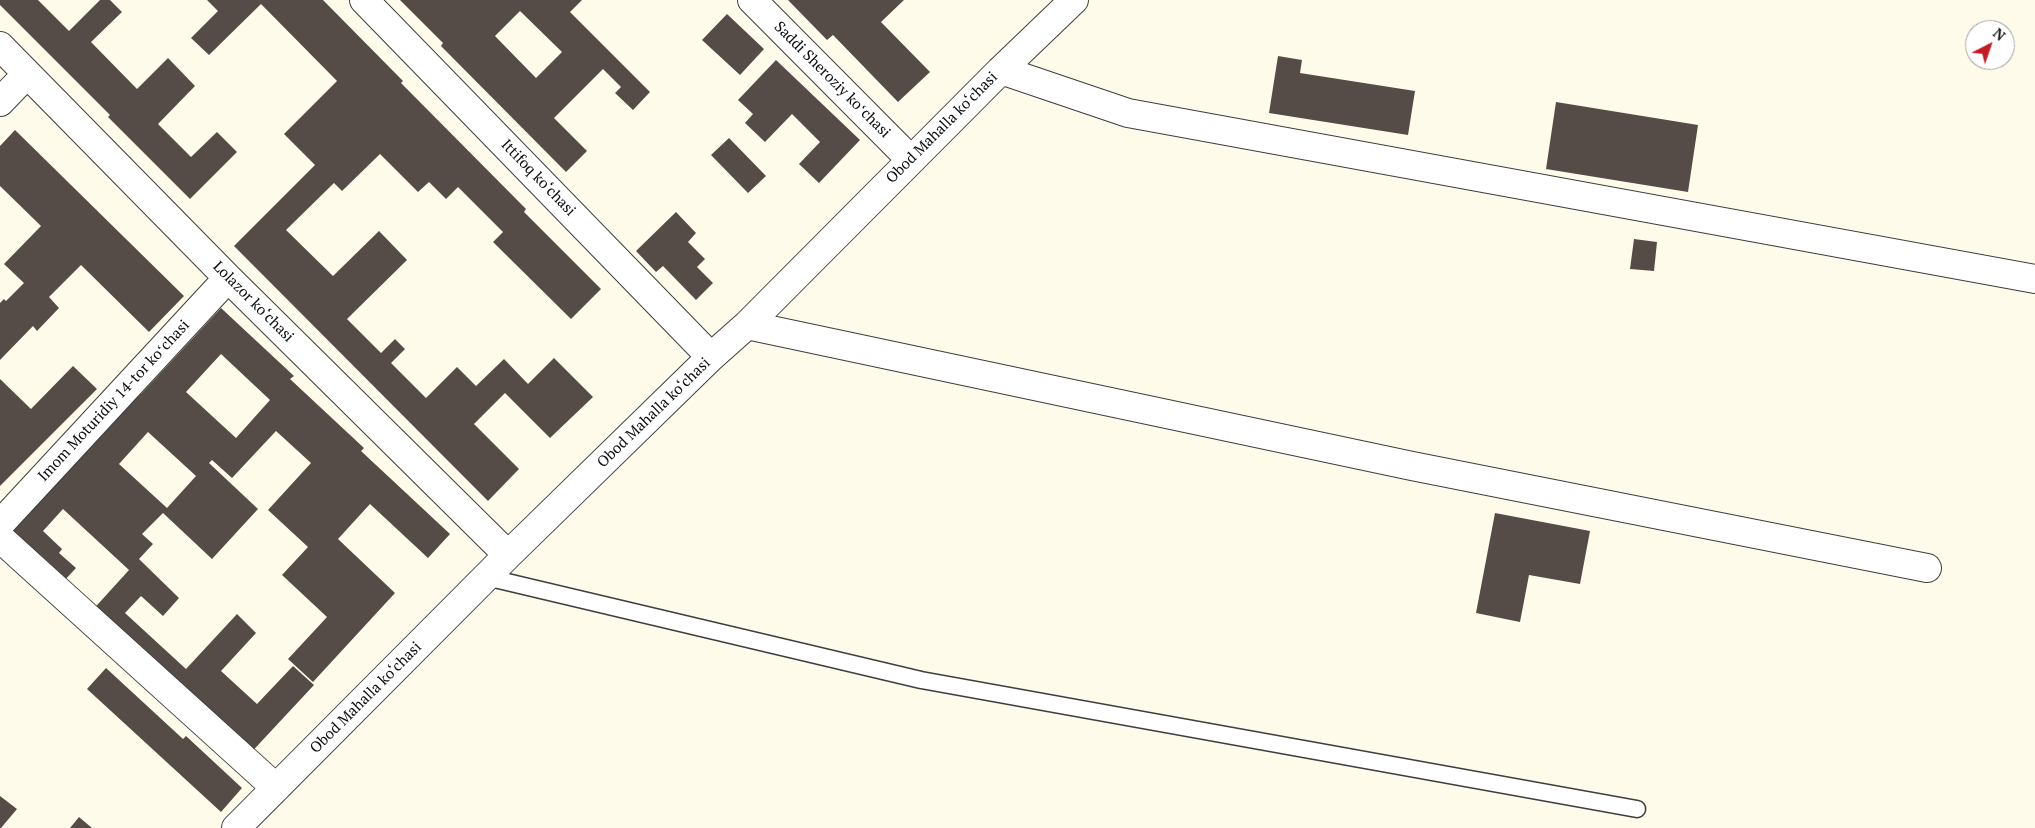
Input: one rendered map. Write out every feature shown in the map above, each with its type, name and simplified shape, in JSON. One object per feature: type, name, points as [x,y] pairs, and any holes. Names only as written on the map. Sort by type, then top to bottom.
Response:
[{"type":"street","name":"Ittifoq ko‘chasi","points":[[364,0],[711,356]]},
{"type":"street","name":"Saddi Sheroziy koʻchasi","points":[[752,0],[911,160]]},
{"type":"street","name":"Obod Mahalla ko‘chasi","points":[[236,828],[508,555],[711,356],[747,325],[1001,70],[1074,0]]},
{"type":"street","name":"Lolazor ko‘chasi","points":[[0,46],[26,75],[228,278],[508,555]]},
{"type":"street","points":[[1001,70],[1128,113],[2035,278]]},
{"type":"street","points":[[0,102],[26,75]]},
{"type":"street","name":"Imom Moturidiy 14-tor koʻchasi","points":[[0,524],[228,278]]},
{"type":"street","points":[[747,325],[1392,462],[1927,568]]},
{"type":"street","points":[[0,538],[276,788]]},
{"type":"lane","points":[[486,577],[921,680],[1637,809]]},
{"type":"building","points":[[0,0],[38,0],[69,31],[100,0],[110,0],[122,12],[91,42],[137,89],[168,58],[195,86],[158,124],[191,157],[217,132],[237,152],[190,199],[108,117],[110,115],[0,5]]},
{"type":"building","points":[[207,0],[323,0],[403,81],[401,83],[526,209],[524,212],[601,289],[571,319],[493,242],[503,232],[458,187],[446,199],[429,182],[418,192],[380,154],[342,191],[334,183],[286,230],[333,276],[379,231],[407,260],[347,319],[381,353],[395,339],[405,349],[391,363],[426,398],[457,367],[476,386],[504,359],[528,384],[554,358],[593,397],[550,438],[505,393],[474,424],[519,469],[488,501],[234,246],[315,165],[284,134],[337,81],[261,4],[209,55],[191,38],[218,11]]},
{"type":"building","points":[[400,0],[582,0],[570,12],[650,92],[633,110],[615,93],[621,87],[603,69],[554,118],[587,151],[566,172],[441,46],[443,43]],"holes":[[[520,11],[562,52],[536,78],[495,36]]]},
{"type":"building","points":[[788,0],[904,0],[881,22],[930,72],[898,102],[833,35],[827,40]]},
{"type":"building","points":[[727,14],[764,49],[740,75],[702,40]]},
{"type":"building","points":[[1278,56],[1302,60],[1300,73],[1415,91],[1408,135],[1269,113]]},
{"type":"building","points":[[776,60],[860,140],[819,183],[799,164],[820,142],[792,114],[765,142],[745,123],[753,114],[738,100]]},
{"type":"building","points":[[1556,102],[1698,125],[1688,192],[1546,169]]},
{"type":"building","points":[[15,130],[184,296],[149,332],[81,265],[49,297],[59,308],[37,331],[33,326],[0,360],[0,303],[4,299],[6,301],[24,283],[4,264],[41,226],[0,186],[0,146]]},
{"type":"building","points":[[729,138],[766,176],[748,193],[711,155]]},
{"type":"building","points":[[676,212],[696,233],[688,242],[705,259],[697,267],[713,283],[696,300],[663,266],[656,272],[636,251]]},
{"type":"building","points":[[1634,239],[1657,242],[1654,271],[1630,269]]},
{"type":"building","points":[[221,308],[294,376],[290,379],[364,448],[361,451],[450,534],[428,558],[370,504],[338,539],[395,593],[313,682],[288,659],[327,617],[282,575],[308,547],[268,510],[311,463],[276,431],[232,478],[212,460],[209,463],[258,509],[212,559],[163,513],[142,534],[153,544],[139,559],[179,598],[163,616],[141,596],[125,613],[186,669],[237,614],[256,633],[221,671],[257,704],[293,666],[314,685],[245,759],[89,614],[129,570],[63,509],[43,531],[62,549],[59,553],[76,568],[63,582],[8,531],[138,391],[141,394]],"holes":[[[221,354],[270,400],[236,438],[186,392]],[[148,432],[196,476],[167,508],[119,464]]]},
{"type":"building","points":[[73,366],[97,389],[0,486],[0,379],[31,409]]},
{"type":"building","points":[[1495,513],[1590,531],[1580,584],[1529,575],[1520,622],[1476,613]]},
{"type":"building","points":[[106,668],[183,739],[186,736],[242,788],[221,812],[87,689]]},
{"type":"building","points":[[0,796],[17,809],[1,828],[0,828]]},
{"type":"building","points":[[79,817],[92,828],[70,828]]}]
